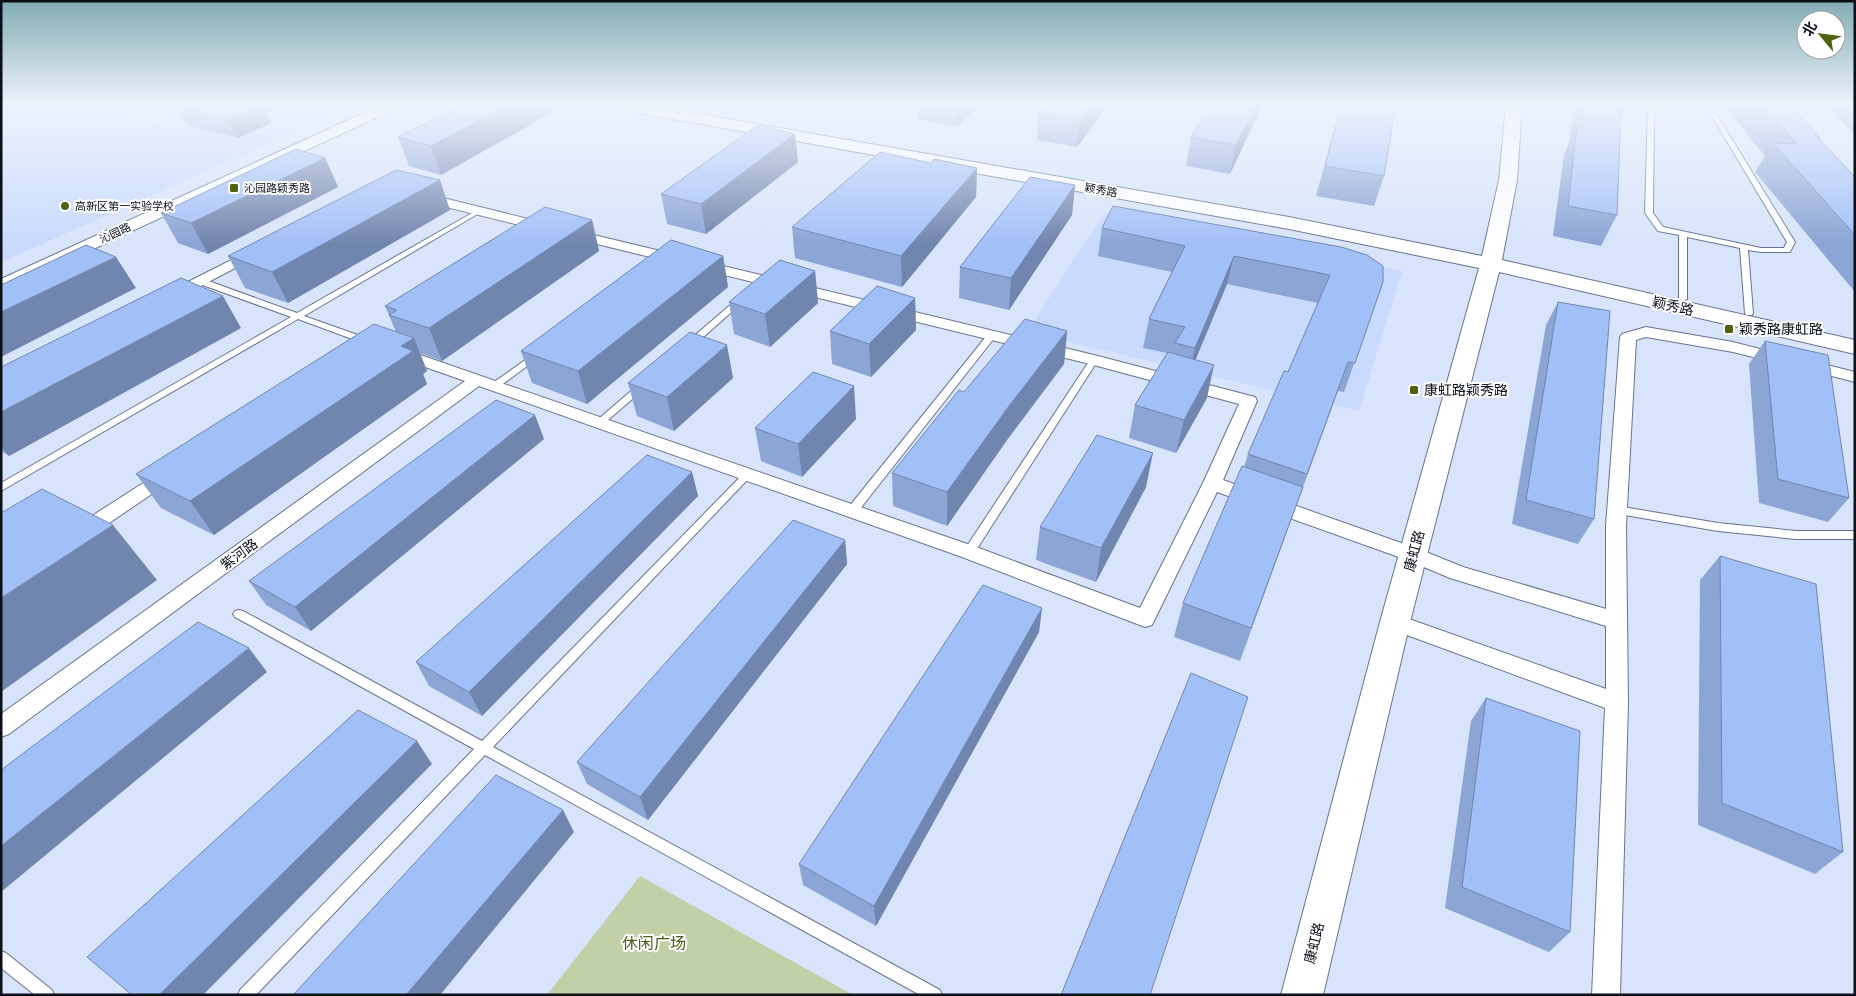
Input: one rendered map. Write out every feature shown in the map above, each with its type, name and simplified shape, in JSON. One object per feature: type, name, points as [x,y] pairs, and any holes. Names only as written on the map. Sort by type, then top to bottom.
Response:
[{"type":"main road","name":"颖秀路","points":[[885,151],[1289,223],[1491,264],[1855,347]]},
{"type":"main road","name":"康虹路","points":[[1302,995],[1395,622],[1491,264],[1508,180],[1510,151]]},
{"type":"main road","name":"颖秀路","points":[[1491,264],[1580,277],[1855,335]]},
{"type":"street","name":"沁园路","points":[[1,286],[292,151]]},
{"type":"street","points":[[355,354],[372,343],[598,424],[969,552],[1145,619],[1212,483],[1249,400],[992,335],[760,284],[546,231],[479,211],[407,194]]},
{"type":"street","points":[[157,303],[268,245]]},
{"type":"street","points":[[1606,995],[1617,702],[1617,510],[1628,337],[1646,332],[1733,347],[1855,377]]},
{"type":"street","name":"紫河路","points":[[1,727],[485,384]]},
{"type":"street","points":[[67,541],[182,466]]},
{"type":"street","points":[[1212,483],[1414,555],[1457,573],[1618,621]]},
{"type":"street","points":[[1395,622],[1617,702]]},
{"type":"lane","points":[[1650,151],[1649,213],[1661,229],[1761,250],[1787,250],[1791,242],[1735,151]]},
{"type":"lane","points":[[1,488],[479,211]]},
{"type":"lane","points":[[1683,233],[1683,299]]},
{"type":"lane","points":[[1744,246],[1749,313]]},
{"type":"lane","points":[[200,281],[372,343]]},
{"type":"lane","points":[[681,352],[749,293]]},
{"type":"lane","points":[[852,511],[992,335]]},
{"type":"lane","points":[[485,384],[541,352]]},
{"type":"lane","points":[[969,552],[1094,360]]},
{"type":"lane","points":[[598,424],[651,378]]},
{"type":"lane","points":[[245,995],[747,475]]},
{"type":"lane","points":[[1617,510],[1718,527],[1796,535],[1855,535]]},
{"type":"lane","points":[[239,614],[935,995]]},
{"type":"lane","points":[[1,958],[46,995]]},
{"type":"shaded area","name":"高新区第一实验学校","points":[[1,151],[252,151],[1,262]]},
{"type":"shaded area","points":[[1104,213],[1402,271],[1359,411],[1027,332]]},
{"type":"green space","name":"休闲广场","points":[[640,876],[853,995],[547,995]]},
{"type":"building","points":[[291,151],[304,151],[325,158],[191,223],[161,213]]},
{"type":"building","points":[[721,151],[772,151],[701,204],[661,194]]},
{"type":"building","points":[[1329,151],[1388,151],[1384,176],[1325,166]]},
{"type":"building","points":[[1574,151],[1619,151],[1617,215],[1568,206]]},
{"type":"building","points":[[1781,151],[1831,151],[1855,177],[1855,235]]},
{"type":"building","points":[[880,152],[931,163],[934,159],[977,168],[901,256],[792,227]]},
{"type":"building","points":[[396,170],[440,180],[272,272],[228,256]]},
{"type":"building","points":[[1030,177],[1075,185],[1011,278],[960,267]]},
{"type":"building","points":[[1113,206],[1341,247],[1367,255],[1383,266],[1383,282],[1355,363],[1348,362],[1307,474],[1248,454],[1284,371],[1288,372],[1330,275],[1234,256],[1195,348],[1175,343],[1185,327],[1149,319],[1185,246],[1102,228]]},
{"type":"building","points":[[545,207],[592,220],[429,328],[389,315],[397,310],[385,306]]},
{"type":"building","points":[[671,240],[723,256],[578,371],[521,351]]},
{"type":"building","points":[[86,245],[116,257],[1,312],[1,285]]},
{"type":"building","points":[[780,260],[815,271],[765,314],[729,302]]},
{"type":"building","points":[[181,278],[223,296],[1,412],[1,367]]},
{"type":"building","points":[[877,286],[915,298],[869,344],[830,331]]},
{"type":"building","points":[[1558,302],[1610,311],[1594,519],[1526,500]]},
{"type":"building","points":[[1025,319],[1067,331],[1009,406],[947,492],[892,473],[959,390],[964,392]]},
{"type":"building","points":[[374,324],[414,338],[401,346],[413,351],[190,501],[136,474]]},
{"type":"building","points":[[690,332],[727,345],[667,397],[628,383]]},
{"type":"building","points":[[1765,341],[1828,355],[1849,498],[1778,479]]},
{"type":"building","points":[[1168,352],[1214,365],[1184,420],[1135,405]]},
{"type":"building","points":[[813,372],[854,386],[798,444],[755,428]]},
{"type":"building","points":[[496,400],[535,415],[295,607],[249,581]]},
{"type":"building","points":[[1097,435],[1153,453],[1101,548],[1040,527]]},
{"type":"building","points":[[647,455],[692,472],[469,692],[416,662]]},
{"type":"building","points":[[1242,466],[1303,487],[1251,628],[1183,603]]},
{"type":"building","points":[[42,489],[113,525],[1,598],[1,513]]},
{"type":"building","points":[[793,520],[845,540],[640,797],[577,762]]},
{"type":"building","points":[[1720,556],[1816,584],[1843,852],[1722,803]]},
{"type":"building","points":[[983,585],[1042,608],[874,906],[799,864]]},
{"type":"building","points":[[198,622],[249,648],[1,846],[1,770]]},
{"type":"building","points":[[1191,673],[1248,697],[1150,995],[1061,995]]},
{"type":"building","points":[[1486,698],[1580,731],[1570,932],[1462,887]]},
{"type":"building","points":[[358,710],[417,741],[159,995],[132,995],[87,957]]},
{"type":"building","points":[[496,775],[563,810],[406,995],[293,995]]},
{"type":"place","name":"沁园路颖秀路","points":[[234,188]]},
{"type":"place","name":"高新区第一实验学校","points":[[65,206]]},
{"type":"place","name":"颖秀路康虹路","points":[[1729,329]]},
{"type":"place","name":"康虹路颖秀路","points":[[1414,390]]}]
